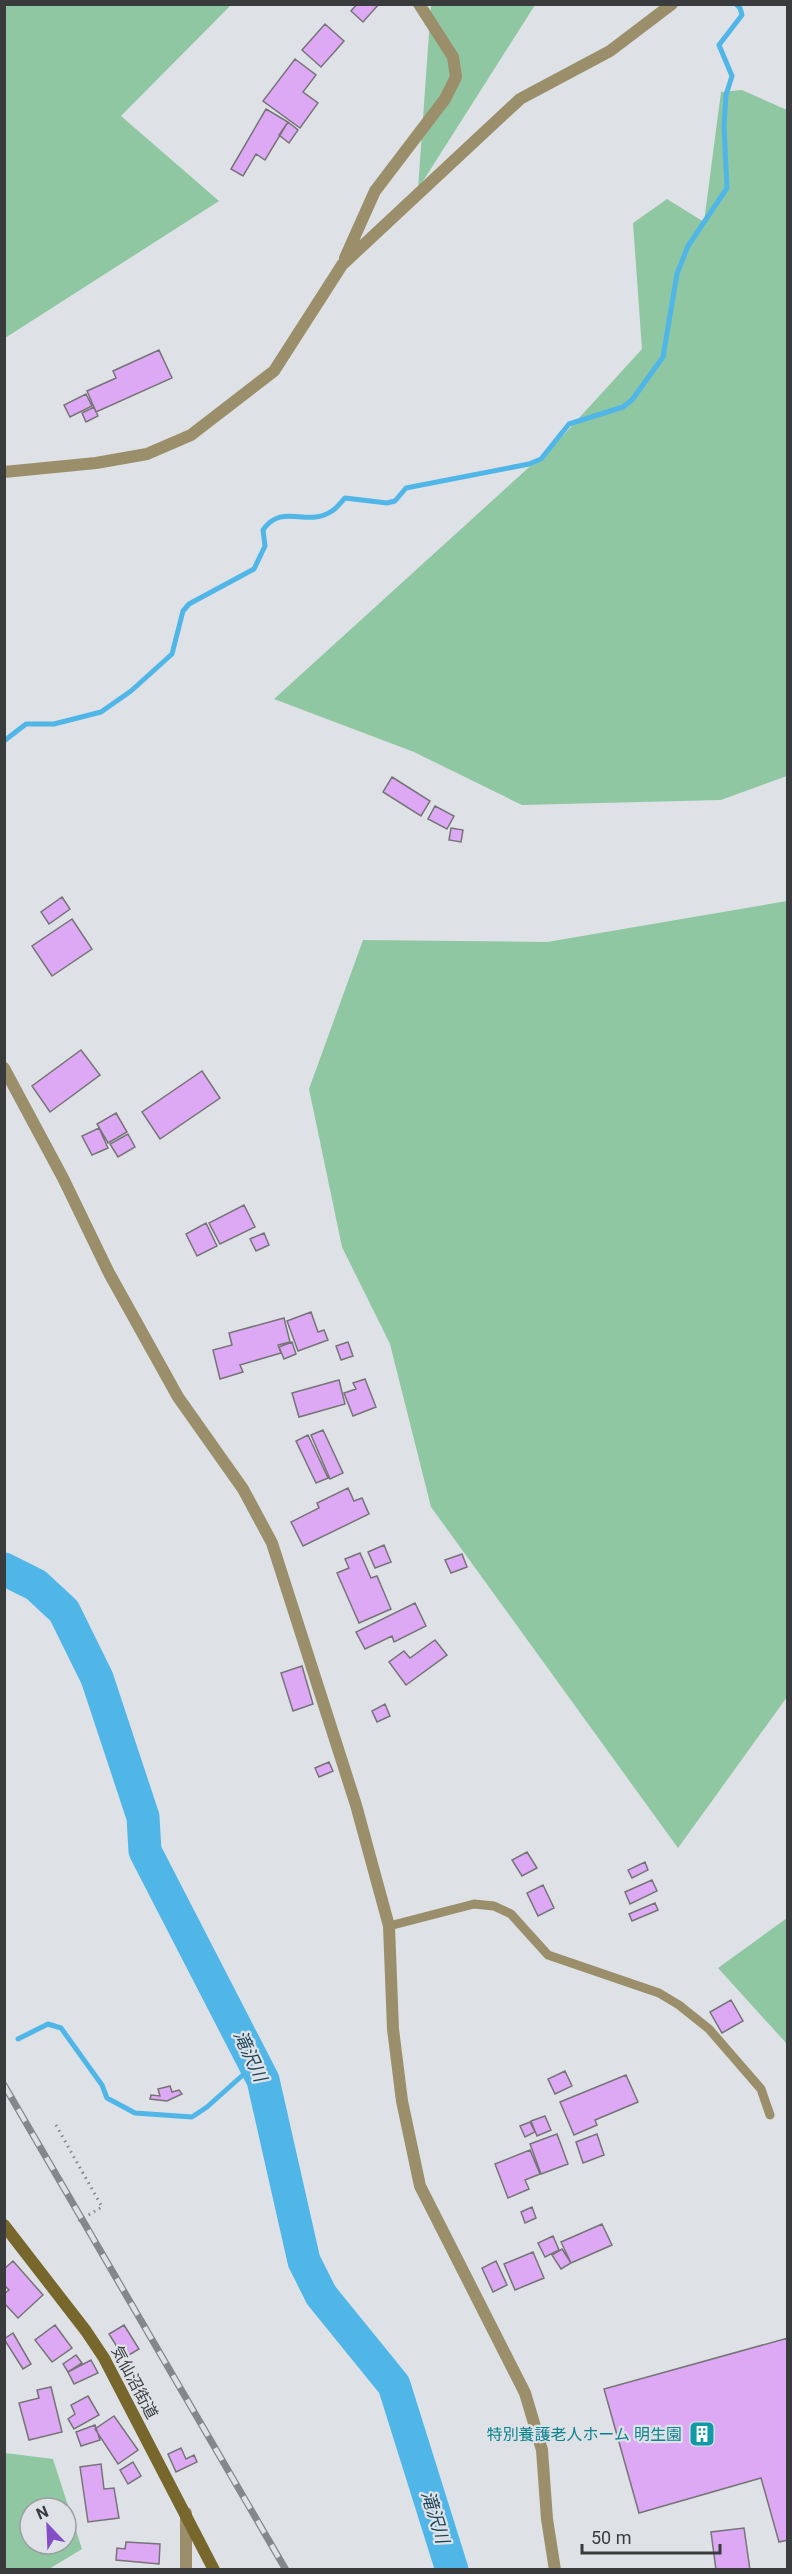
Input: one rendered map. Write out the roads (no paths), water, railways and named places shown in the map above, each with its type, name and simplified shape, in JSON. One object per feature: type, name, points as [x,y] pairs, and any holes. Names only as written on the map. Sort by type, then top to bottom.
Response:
[{"type":"street","points":[[4,472],[96,463],[147,454],[191,435],[274,371],[342,265],[375,191],[445,99],[456,77],[453,57],[419,4]]},
{"type":"street","points":[[342,265],[520,99],[610,51],[672,4]]},
{"type":"street","points":[[4,1068],[63,1178],[109,1273],[178,1397],[243,1489],[272,1543],[356,1805],[389,1926],[393,2028],[402,2101],[420,2186],[525,2393],[542,2450],[547,2519],[555,2570]]},
{"type":"street","name":"気仙沼街道","points":[[4,2225],[86,2331],[104,2358],[186,2512],[214,2570]]},
{"type":"street","points":[[186,2512],[186,2570]]},
{"type":"lane","points":[[389,1926],[474,1904],[494,1906],[511,1914],[548,1955],[659,1993],[679,2005],[708,2030],[761,2089],[770,2115]]},
{"type":"waterway","points":[[4,741],[26,724],[54,724],[101,712],[131,691],[172,654],[183,611],[189,604],[254,569],[265,546],[263,530],[270,522],[287,516],[323,516],[334,510],[345,498],[387,503],[395,501],[406,488],[529,464],[541,459],[569,424],[623,407],[632,400],[663,357],[677,274],[688,246],[727,188],[724,126],[726,95],[732,76],[719,45],[742,15],[736,4]]},
{"type":"waterway","name":"滝沢川","points":[[4,1569],[36,1585],[64,1611],[97,1678],[143,1817],[145,1851],[263,2080],[304,2261],[321,2295],[394,2385],[452,2570]]},
{"type":"waterway","points":[[18,2039],[48,2024],[61,2028],[102,2085],[107,2098],[135,2113],[192,2117],[207,2107],[244,2074],[248,2049]]},
{"type":"railway","points":[[4,2085],[286,2570]]},
{"type":"place","name":"特別養護老人ホーム 明生園","points":[[702,2434]]}]
